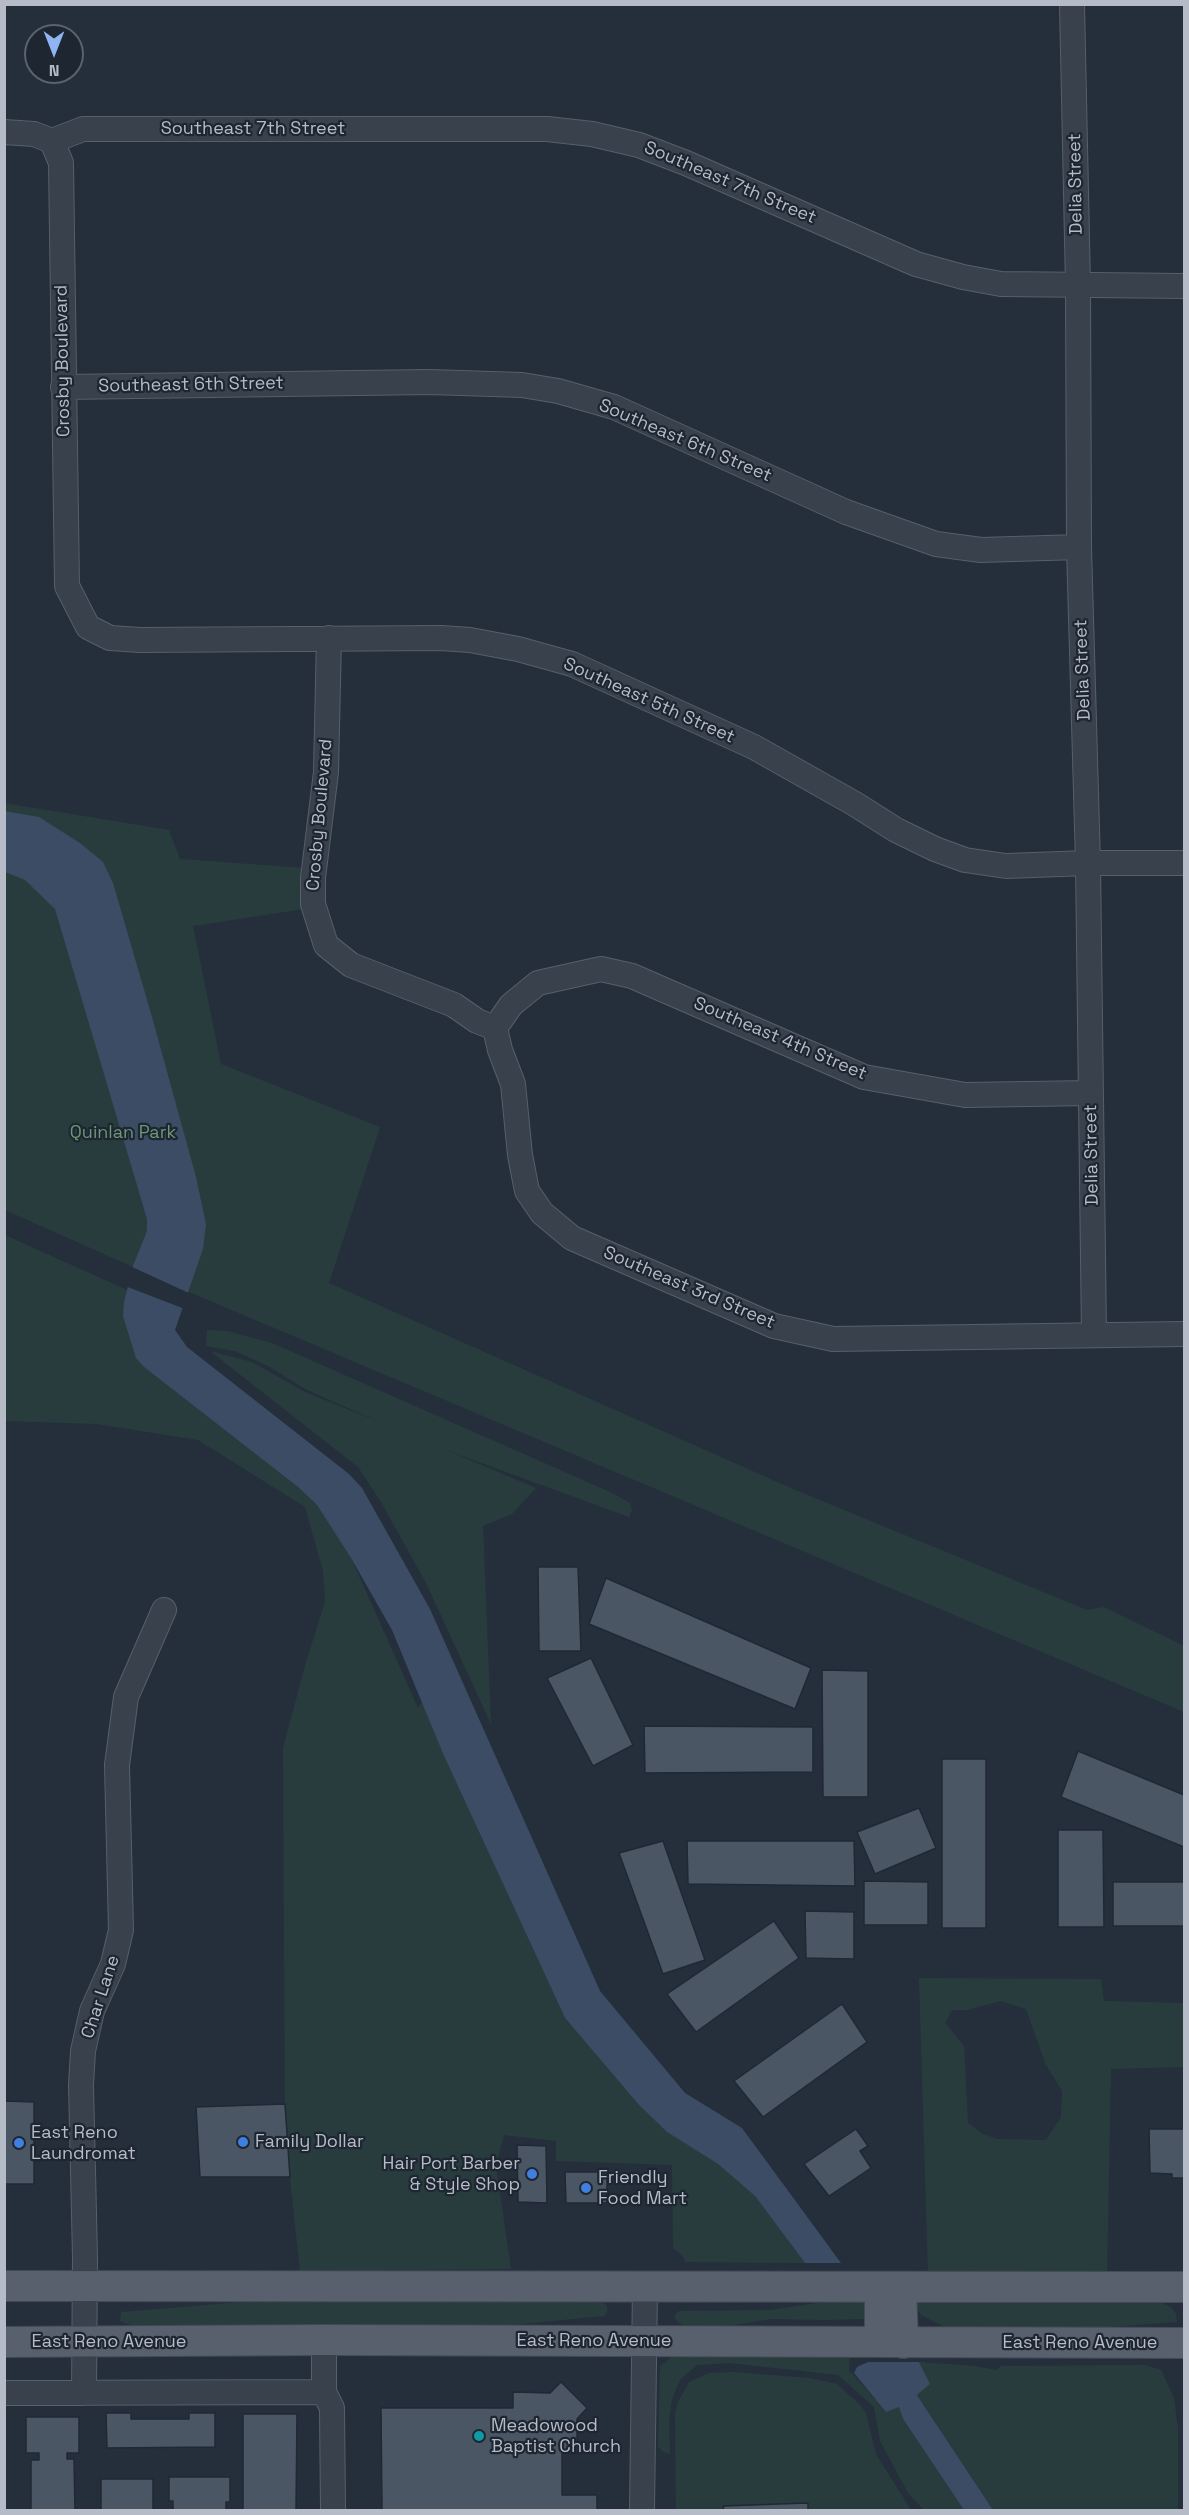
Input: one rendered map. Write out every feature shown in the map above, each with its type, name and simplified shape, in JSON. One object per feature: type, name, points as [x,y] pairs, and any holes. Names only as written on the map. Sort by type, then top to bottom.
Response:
[{"type":"main road","points":[[4,2286],[1185,2287]]},
{"type":"main road","points":[[891,2287],[891,2343]]},
{"type":"main road","name":"East Reno Avenue","points":[[4,2342],[645,2340],[1185,2343]]},
{"type":"street","name":"Delia Street","points":[[1072,4],[1078,286],[1079,547],[1088,863],[1094,1335]]},
{"type":"street","name":"Southeast 7th Street","points":[[52,141],[83,129],[547,129],[592,134],[639,145],[687,163],[916,264],[963,277],[1001,284],[1185,286]]},
{"type":"street","points":[[4,132],[34,134],[52,141]]},
{"type":"street","name":"Crosby Boulevard","points":[[52,141],[61,163],[68,586],[88,627]]},
{"type":"street","name":"Southeast 6th Street","points":[[63,387],[430,382],[522,385],[558,391],[614,407],[846,512],[936,544],[981,550],[1079,547]]},
{"type":"street","name":"Southeast 5th Street","points":[[88,627],[110,638],[140,640],[441,638],[470,640],[518,649],[572,664],[754,747],[896,830],[935,849],[965,860],[1006,866],[1185,863]]},
{"type":"street","name":"Crosby Boulevard","points":[[329,638],[326,772],[313,878],[313,904],[326,945],[351,965],[454,1005],[477,1021],[495,1028]]},
{"type":"street","name":"Southeast 4th Street","points":[[495,1028],[511,1005],[538,983],[601,969],[633,976],[864,1077],[965,1095],[1091,1093]]},
{"type":"street","name":"Southeast 3rd Street","points":[[495,1028],[500,1050],[513,1084],[526,1191],[542,1213],[572,1238],[774,1326],[832,1339],[1185,1334]]},
{"type":"street","name":"Char Lane","points":[[84,2393],[85,2286],[81,2085],[83,2051],[92,2011],[113,1964],[122,1930],[117,1765],[126,1697],[164,1610]]},
{"type":"street","points":[[642,2511],[645,2287]]},
{"type":"street","points":[[324,2340],[324,2392],[332,2408],[333,2511]]},
{"type":"street","points":[[4,2393],[324,2392]]},
{"type":"green space","name":"Quinlan Park","points":[[4,803],[169,830],[180,859],[306,868],[304,909],[193,926],[221,1064],[380,1127],[329,1283],[793,1489],[1087,1610],[1104,1607],[1184,1646],[1184,1712],[189,1292],[5,1210]]},
{"type":"green space","points":[[5,1235],[127,1290],[124,1302],[144,1367],[298,1487],[317,1505],[351,1558],[418,1708],[422,1701],[444,1756],[565,2018],[639,2105],[667,2132],[718,2164],[755,2196],[805,2263],[685,2262],[683,2256],[673,2248],[672,2165],[556,2161],[556,2141],[504,2135],[496,2166],[511,2269],[300,2271],[285,2133],[283,1748],[325,1602],[323,1571],[305,1507],[198,1440],[97,1424],[5,1421]]},
{"type":"green space","points":[[207,1330],[227,1331],[272,1343],[610,1492],[630,1503],[632,1510],[629,1517],[446,1450],[536,1488],[512,1514],[483,1526],[491,1724],[426,1583],[381,1502],[358,1467],[210,1351],[252,1362],[305,1392],[382,1423],[305,1389],[270,1367],[235,1351],[206,1346]]},
{"type":"green space","points":[[919,1978],[1101,1979],[1104,2001],[1184,2003],[1184,2067],[1111,2069],[1107,2275],[928,2274]],"holes":[[[1001,2001],[1026,2009],[1046,2065],[1062,2091],[1061,2117],[1046,2140],[997,2139],[983,2134],[968,2123],[964,2046],[945,2023],[952,2010],[967,2010]]]},
{"type":"green space","points":[[561,2299],[604,2303],[607,2306],[607,2312],[604,2316],[481,2328],[133,2326],[120,2321],[121,2312],[241,2302]]},
{"type":"green space","points":[[916,2299],[1159,2302],[1171,2307],[1176,2314],[1177,2322],[1096,2328],[947,2328],[921,2315],[914,2305]]},
{"type":"green space","points":[[831,2301],[866,2301],[868,2316],[863,2319],[771,2319],[702,2330],[692,2329],[679,2323],[674,2316],[679,2311],[770,2310]]},
{"type":"green space","points":[[677,2353],[850,2355],[849,2370],[886,2411],[899,2406],[903,2419],[964,2510],[924,2510],[908,2493],[880,2441],[874,2407],[838,2375],[729,2363],[697,2365],[680,2380],[672,2399],[669,2419],[670,2454],[663,2452],[658,2446],[660,2366]]},
{"type":"green space","points":[[919,2362],[996,2370],[1001,2366],[1145,2365],[1161,2370],[1174,2398],[1178,2429],[1178,2510],[993,2510],[917,2394],[930,2384]]},
{"type":"green space","points":[[733,2372],[810,2378],[837,2384],[866,2413],[876,2454],[911,2510],[676,2510],[675,2415],[678,2402],[689,2382],[709,2373]]},
{"type":"water","points":[[4,811],[39,817],[80,843],[103,862],[113,883],[196,1177],[206,1224],[203,1249],[175,1330],[187,1347],[349,1474],[362,1488],[430,1609],[600,1991],[685,2093],[742,2128],[841,2263],[805,2263],[755,2196],[718,2164],[667,2132],[639,2105],[565,2018],[444,1756],[392,1630],[351,1558],[317,1505],[298,1487],[144,1367],[136,1358],[123,1316],[124,1302],[133,1266],[147,1231],[147,1219],[55,909],[25,880],[5,872]]},
{"type":"water","points":[[868,2362],[919,2362],[930,2384],[917,2395],[993,2510],[964,2510],[903,2419],[899,2407],[886,2412],[854,2373],[857,2367]]},
{"type":"pier","points":[[130,1266],[191,1294],[185,1309],[125,1286]]},
{"type":"building","points":[[538,1567],[578,1567],[581,1651],[539,1651]]},
{"type":"building","points":[[606,1578],[811,1668],[795,1709],[589,1624]]},
{"type":"building","points":[[591,1658],[633,1745],[593,1766],[547,1678]]},
{"type":"building","points":[[822,1670],[868,1671],[868,1797],[823,1797]]},
{"type":"building","points":[[644,1726],[813,1727],[813,1772],[645,1773]]},
{"type":"building","points":[[1078,1751],[1184,1795],[1184,1847],[1061,1797]]},
{"type":"building","points":[[942,1759],[986,1759],[986,1928],[942,1928]]},
{"type":"building","points":[[919,1808],[936,1848],[875,1874],[857,1832]]},
{"type":"building","points":[[1058,1830],[1103,1830],[1104,1927],[1058,1927]]},
{"type":"building","points":[[663,1841],[705,1960],[663,1974],[619,1853]]},
{"type":"building","points":[[687,1841],[854,1841],[855,1886],[688,1884]]},
{"type":"building","points":[[864,1881],[928,1882],[928,1925],[864,1925]]},
{"type":"building","points":[[1113,1882],[1184,1882],[1184,1926],[1113,1926]]},
{"type":"building","points":[[805,1911],[854,1912],[854,1959],[806,1958]]},
{"type":"building","points":[[774,1921],[799,1958],[696,2032],[667,1994]]},
{"type":"building","points":[[842,2004],[867,2042],[763,2117],[734,2081]]},
{"type":"building","name":"East Reno Laundromat","points":[[4,2101],[34,2102],[34,2184],[4,2184]]},
{"type":"building","name":"Family Dollar","points":[[285,2104],[290,2177],[200,2177],[196,2107]]},
{"type":"building","points":[[856,2129],[868,2146],[860,2151],[871,2168],[829,2196],[804,2164]]},
{"type":"building","points":[[1149,2129],[1184,2129],[1184,2178],[1172,2178],[1172,2174],[1150,2173]]},
{"type":"building","name":"Hair Port Barber & Style Shop","points":[[517,2145],[546,2146],[547,2203],[518,2202]]},
{"type":"building","name":"Friendly Food Mart","points":[[565,2172],[607,2172],[607,2203],[566,2203]]},
{"type":"building","name":"Meadowood Baptist Church","points":[[561,2382],[587,2408],[577,2419],[577,2453],[562,2453],[562,2495],[597,2495],[597,2510],[382,2510],[381,2408],[513,2408],[513,2392],[550,2393]]},
{"type":"building","points":[[106,2413],[131,2413],[131,2419],[189,2419],[189,2413],[215,2413],[215,2447],[107,2448]]},
{"type":"building","points":[[243,2414],[297,2414],[296,2510],[243,2510]]},
{"type":"building","points":[[26,2417],[79,2417],[79,2453],[67,2453],[67,2459],[74,2459],[75,2510],[31,2510],[31,2460],[39,2460],[39,2453],[26,2453]]},
{"type":"building","points":[[169,2477],[230,2477],[230,2502],[226,2502],[226,2510],[173,2510],[173,2501],[169,2501]]},
{"type":"building","points":[[101,2479],[153,2479],[153,2510],[101,2510]]},
{"type":"building","points":[[808,2503],[808,2510],[724,2510],[723,2506]]},
{"type":"place","name":"Family Dollar","points":[[243,2142]]},
{"type":"place","name":"East Reno Laundromat","points":[[19,2143]]},
{"type":"place","name":"Hair Port Barber & Style Shop","points":[[532,2174]]},
{"type":"place","name":"Friendly Food Mart","points":[[586,2188]]},
{"type":"place","name":"Meadowood Baptist Church","points":[[479,2436]]}]
